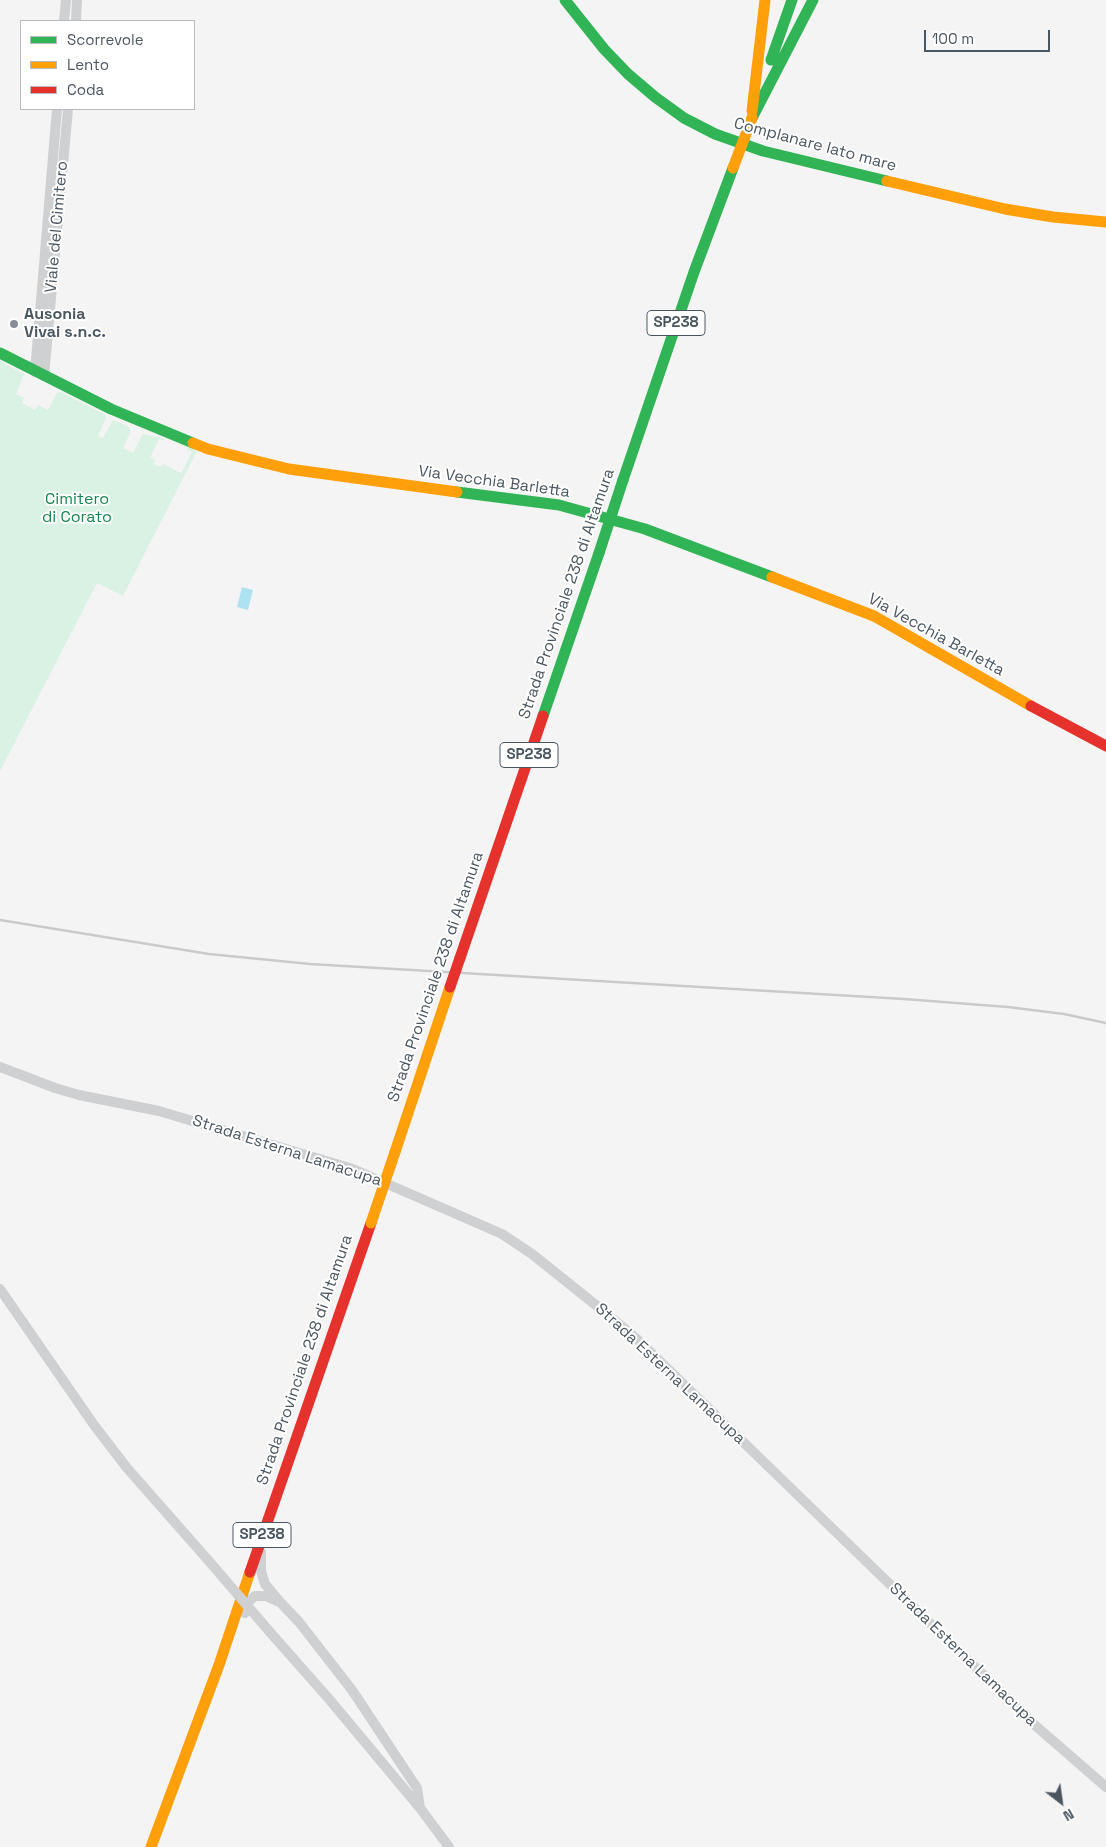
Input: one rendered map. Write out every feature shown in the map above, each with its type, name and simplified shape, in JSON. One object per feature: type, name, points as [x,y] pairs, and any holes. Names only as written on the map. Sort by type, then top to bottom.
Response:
[{"type":"main road","name":"Complanare lato mare","points":[[565,0],[604,49],[628,74],[684,118],[715,134],[763,151],[995,207],[1053,217],[1106,222]]},
{"type":"main road","points":[[752,118],[765,0]]},
{"type":"main road","name":"SP238","points":[[752,118],[792,0]]},
{"type":"main road","points":[[752,118],[813,0]]},
{"type":"main road","name":"Strada Provinciale 238 di Altamura","points":[[151,1847],[220,1665],[262,1536],[371,1223],[676,325],[752,118]]},
{"type":"main road","name":"Via Vecchia Barletta","points":[[0,353],[111,410],[217,451],[289,469],[559,505],[645,529],[874,616],[1066,726],[1106,746]]},
{"type":"street","points":[[64,20],[66,0]]},
{"type":"street","points":[[69,20],[71,0]]},
{"type":"street","points":[[76,20],[78,0]]},
{"type":"street","points":[[39,374],[57,110]]},
{"type":"street","name":"Viale del Cimitero","points":[[39,374],[62,110]]},
{"type":"street","name":"Viale del Cimitero","points":[[39,374],[68,110]]},
{"type":"street","name":"Strada Esterna Lamacupa","points":[[0,1067],[55,1088],[159,1111],[353,1169],[502,1234],[546,1266],[637,1339],[1030,1720],[1106,1787]]},
{"type":"street","points":[[0,1289],[94,1425],[128,1468],[329,1699],[420,1808],[449,1847]]},
{"type":"street","points":[[262,1536],[261,1571],[265,1584],[299,1622],[352,1690],[417,1788],[420,1808]]},
{"type":"street","points":[[220,1665],[235,1642],[248,1602],[255,1596],[266,1596],[280,1602]]},
{"type":"green space","name":"Cimitero di Corato","points":[[0,361],[24,374],[16,394],[24,398],[22,403],[35,410],[38,405],[48,410],[57,393],[61,392],[106,415],[98,436],[103,438],[113,420],[129,427],[131,431],[123,448],[133,453],[143,434],[165,439],[164,441],[159,439],[150,458],[155,460],[154,464],[160,467],[163,464],[181,473],[192,452],[187,450],[189,446],[198,449],[123,596],[97,583],[0,771]]},
{"type":"water","points":[[242,587],[253,590],[248,610],[237,607]]},
{"type":"railway","points":[[0,920],[209,954],[310,964],[904,999],[1008,1007],[1064,1014],[1106,1023]]},
{"type":"traffic: fast","points":[[565,0],[604,49],[628,74],[684,118],[715,134],[763,151],[887,181]]},
{"type":"traffic: fast","points":[[771,60],[792,0]]},
{"type":"traffic: fast","points":[[752,118],[813,0]]},
{"type":"traffic: fast","points":[[623,480],[694,272],[733,168]]},
{"type":"traffic: fast","points":[[0,353],[111,409],[193,443]]},
{"type":"traffic: fast","points":[[599,553],[623,480]]},
{"type":"traffic: fast","points":[[457,492],[559,505],[645,529],[772,577]]},
{"type":"traffic: fast","points":[[543,716],[599,553]]},
{"type":"traffic: slow","points":[[752,111],[765,0]]},
{"type":"traffic: slow","points":[[733,168],[752,118]]},
{"type":"traffic: slow","points":[[887,181],[1005,209],[1053,217],[1106,222]]},
{"type":"traffic: slow","points":[[193,443],[208,449],[289,469],[457,492]]},
{"type":"traffic: slow","points":[[772,577],[874,616],[1031,706]]},
{"type":"traffic: slow","points":[[395,1152],[450,987]]},
{"type":"traffic: slow","points":[[371,1223],[395,1152]]},
{"type":"traffic: slow","points":[[151,1847],[219,1665],[250,1572]]},
{"type":"traffic: jam","points":[[1031,706],[1106,746]]},
{"type":"traffic: jam","points":[[460,958],[543,716]]},
{"type":"traffic: jam","points":[[450,987],[460,958]]},
{"type":"traffic: jam","points":[[250,1572],[371,1223]]},
{"type":"place","name":"Ausonia Vivai s.n.c.","points":[[14,324]]}]
